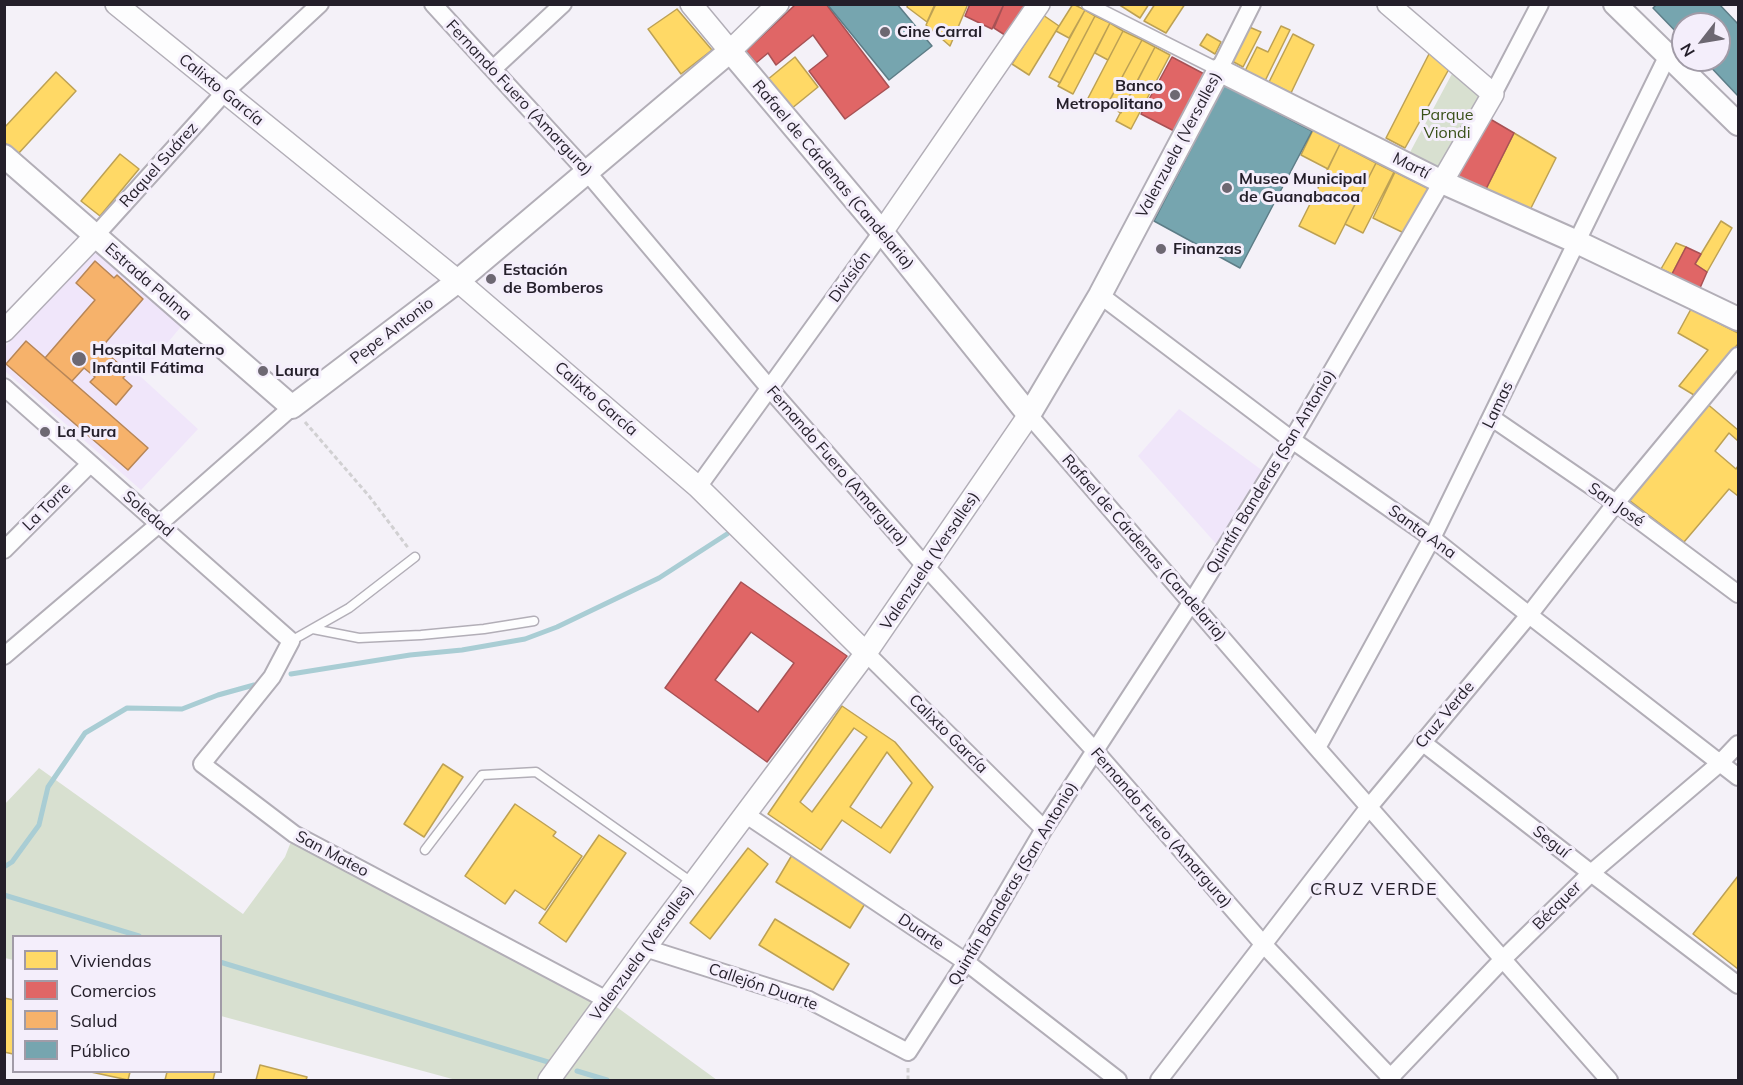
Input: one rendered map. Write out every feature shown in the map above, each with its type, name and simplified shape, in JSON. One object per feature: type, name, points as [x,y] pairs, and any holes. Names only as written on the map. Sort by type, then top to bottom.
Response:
[{"type":"main road","points":[[1615,4],[1738,124]]},
{"type":"main road","name":"Pepe Antonio","points":[[292,407],[458,281],[730,51]]},
{"type":"main road","name":"Rafael de Cárdenas (Candelaria)","points":[[730,51],[882,232],[1029,415]]},
{"type":"main road","name":"Martí","points":[[1219,70],[1442,182],[1577,242],[1738,319]]},
{"type":"main road","name":"Valenzuela (Versalles)","points":[[1029,415],[1100,295],[1219,70]]},
{"type":"main road","name":"Estrada Palma","points":[[4,156],[292,407]]},
{"type":"street","name":"Calixto García","points":[[116,4],[458,281],[699,487],[1044,829]]},
{"type":"street","name":"Raquel Suárez","points":[[4,332],[95,236],[224,93],[320,4]]},
{"type":"street","name":"Fernando Fuero (Amargura)","points":[[433,4],[587,172],[770,389],[926,567],[1095,751],[1264,945],[1391,1079]]},
{"type":"street","points":[[493,69],[563,4]]},
{"type":"street","name":"Rafael de Cárdenas (Candelaria)","points":[[691,4],[730,51]]},
{"type":"street","name":"Pepe Antonio","points":[[730,51],[778,4]]},
{"type":"street","name":"División","points":[[699,487],[882,232],[1039,4]]},
{"type":"street","name":"Martí","points":[[1088,4],[1219,70]]},
{"type":"street","name":"Valenzuela (Versalles)","points":[[1219,70],[1252,4]]},
{"type":"street","points":[[1388,4],[1493,94]]},
{"type":"street","name":"Quintín Banderas (San Antonio)","points":[[908,1052],[966,962],[1044,829],[1191,603],[1292,440],[1493,94],[1540,4]]},
{"type":"street","name":"Lamas","points":[[1317,748],[1432,538],[1667,57]]},
{"type":"street","name":"Santa Ana","points":[[1100,295],[1292,440],[1432,538],[1738,777]]},
{"type":"street","name":"Cruz Verde","points":[[1159,1080],[1370,807],[1529,615],[1616,503],[1738,356]]},
{"type":"street","name":"Soledad","points":[[4,387],[291,640]]},
{"type":"street","name":"Pepe Antonio","points":[[4,656],[292,407]]},
{"type":"street","name":"Rafael de Cárdenas (Candelaria)","points":[[1029,415],[1317,748],[1609,1080]]},
{"type":"street","name":"Valenzuela (Versalles)","points":[[549,1080],[866,653],[1029,415]]},
{"type":"street","name":"San José","points":[[1492,418],[1616,503],[1738,594]]},
{"type":"street","name":"La Torre","points":[[4,550],[90,464]]},
{"type":"street","name":"San Mateo","points":[[291,640],[272,676],[202,764],[294,834],[607,1000]]},
{"type":"street","name":"Seguí","points":[[1422,742],[1738,985]]},
{"type":"street","name":"Bécquer","points":[[1391,1079],[1503,959],[1591,873],[1720,763],[1738,744]]},
{"type":"street","name":"Duarte","points":[[745,814],[966,962],[1118,1080]]},
{"type":"street","name":"Callejón Duarte","points":[[645,948],[809,1000],[908,1052]]},
{"type":"lane","points":[[291,640],[349,608],[416,558]]},
{"type":"lane","points":[[313,629],[359,638],[452,632],[534,621]]},
{"type":"lane","points":[[424,850],[482,775],[536,772],[693,884]]},
{"type":"path","points":[[292,407],[369,496],[416,558]]},
{"type":"shaded area","name":"Hospital Materno Infantil Fátima","points":[[93,248],[184,323],[140,376],[198,429],[141,490],[5,371],[5,347]]},
{"type":"shaded area","points":[[1179,409],[1263,471],[1218,546],[1138,456]]},
{"type":"green space","name":"Parque Viondi","points":[[1454,70],[1484,94],[1443,173],[1408,156]]},
{"type":"green space","points":[[39,768],[243,914],[285,857],[294,834],[607,1000],[717,1080],[456,1080],[222,1016],[222,935],[12,935],[12,960],[5,958],[4,805]]},
{"type":"building: Viviendas","points":[[908,4],[935,4],[927,22],[907,7]]},
{"type":"building: Viviendas","points":[[936,4],[968,4],[950,46],[926,25]]},
{"type":"building: Viviendas","points":[[1073,4],[1085,10],[1069,38],[1056,31]]},
{"type":"building: Viviendas","points":[[1118,4],[1149,4],[1140,18]]},
{"type":"building: Viviendas","points":[[1155,4],[1185,4],[1166,33],[1144,21]]},
{"type":"building: Viviendas","points":[[677,9],[712,50],[681,74],[648,29]]},
{"type":"building: Viviendas","points":[[1085,10],[1095,16],[1060,83],[1049,77]]},
{"type":"building: Viviendas","points":[[1043,15],[1059,26],[1029,75],[1012,64]]},
{"type":"building: Viviendas","points":[[1095,16],[1110,23],[1073,94],[1058,86]]},
{"type":"building: Viviendas","points":[[1110,23],[1123,31],[1108,60],[1095,53]]},
{"type":"building: Viviendas","points":[[1247,26],[1261,32],[1243,67],[1230,60]]},
{"type":"building: Viviendas","points":[[1281,26],[1290,30],[1265,81],[1245,71],[1257,47],[1268,52]]},
{"type":"building: Viviendas","points":[[1123,31],[1142,40],[1104,111],[1086,102]]},
{"type":"building: Viviendas","points":[[1207,34],[1221,42],[1215,54],[1200,45]]},
{"type":"building: Viviendas","points":[[1293,34],[1314,45],[1291,93],[1269,82]]},
{"type":"building: Viviendas","points":[[1142,40],[1155,47],[1121,113],[1107,105]]},
{"type":"building: Viviendas","points":[[1155,47],[1170,55],[1131,129],[1116,121]]},
{"type":"building: Viviendas","points":[[1430,52],[1449,69],[1405,148],[1386,138]]},
{"type":"building: Viviendas","points":[[795,57],[818,87],[791,109],[767,80]]},
{"type":"building: Viviendas","points":[[56,72],[76,91],[18,154],[4,142],[4,128]]},
{"type":"building: Viviendas","points":[[1313,130],[1340,144],[1328,169],[1301,155]]},
{"type":"building: Viviendas","points":[[1514,133],[1556,158],[1530,210],[1486,189]]},
{"type":"building: Viviendas","points":[[1340,144],[1376,163],[1335,244],[1299,226]]},
{"type":"building: Viviendas","points":[[120,154],[139,169],[100,216],[81,201]]},
{"type":"building: Viviendas","points":[[1376,163],[1394,172],[1363,233],[1345,224]]},
{"type":"building: Viviendas","points":[[1395,172],[1429,189],[1406,234],[1373,218]]},
{"type":"building: Viviendas","points":[[1721,221],[1732,228],[1707,272],[1695,264]]},
{"type":"building: Viviendas","points":[[1676,243],[1686,247],[1672,274],[1661,269]]},
{"type":"building: Viviendas","points":[[1691,309],[1738,333],[1738,344],[1694,395],[1679,386],[1708,350],[1678,333]]},
{"type":"building: Viviendas","points":[[1705,402],[1738,430],[1738,441],[1729,433],[1715,451],[1736,469],[1738,466],[1738,496],[1729,489],[1684,542],[1625,497]]},
{"type":"building: Viviendas","points":[[842,706],[895,742],[933,787],[890,853],[842,820],[821,850],[768,814]],"holes":[[[854,728],[867,737],[812,812],[800,802]],[[887,752],[912,783],[881,828],[850,807]]]},
{"type":"building: Viviendas","points":[[443,764],[463,777],[424,837],[404,824]]},
{"type":"building: Viviendas","points":[[515,804],[556,832],[553,836],[582,856],[545,910],[515,890],[505,904],[465,876]]},
{"type":"building: Viviendas","points":[[599,835],[626,853],[566,942],[539,923]]},
{"type":"building: Viviendas","points":[[748,848],[768,864],[710,939],[690,923]]},
{"type":"building: Viviendas","points":[[792,855],[866,902],[850,928],[776,882]]},
{"type":"building: Viviendas","points":[[1738,876],[1738,969],[1693,934]]},
{"type":"building: Viviendas","points":[[775,919],[849,964],[833,990],[759,945]]},
{"type":"building: Viviendas","points":[[4,998],[12,1000],[12,1054],[4,1052]]},
{"type":"building: Viviendas","points":[[260,1065],[307,1077],[306,1080],[256,1080]]},
{"type":"building: Viviendas","points":[[96,1073],[130,1073],[128,1080]]},
{"type":"building: Viviendas","points":[[167,1073],[215,1073],[213,1080],[165,1080]]},
{"type":"building: Comercios","points":[[796,4],[826,4],[889,87],[845,119],[809,71],[828,56],[813,35],[776,65],[768,53],[756,63],[746,51]]},
{"type":"building: Comercios","points":[[970,4],[1004,4],[992,29],[965,16]]},
{"type":"building: Comercios","points":[[1004,4],[1031,4],[1008,37],[994,28]]},
{"type":"building: Comercios","name":"Banco Metropolitano","points":[[1172,57],[1208,76],[1178,133],[1141,114]]},
{"type":"building: Comercios","points":[[1485,116],[1514,133],[1486,189],[1452,176]]},
{"type":"building: Comercios","points":[[1686,247],[1701,254],[1695,264],[1707,272],[1700,288],[1672,274]]},
{"type":"building: Comercios","points":[[741,582],[847,656],[767,762],[665,688]],"holes":[[[751,632],[794,663],[758,712],[715,680]]]},
{"type":"building: Salud","points":[[95,261],[114,278],[117,275],[143,299],[101,348],[128,372],[123,378],[132,386],[116,405],[90,382],[95,377],[84,368],[72,381],[45,358],[95,300],[76,283]]},
{"type":"building: Salud","points":[[26,341],[148,448],[128,470],[6,364]]},
{"type":"building: Público","name":"Cine Carral","points":[[827,4],[897,4],[932,46],[889,80]]},
{"type":"building: Público","points":[[1657,4],[1719,4],[1727,12],[1671,12],[1671,27],[1653,8]]},
{"type":"building: Público","points":[[1731,17],[1738,24],[1738,96],[1715,72],[1731,72]]},
{"type":"building: Público","name":"Museo Municipal de Guanabacoa","points":[[1224,85],[1312,131],[1240,268],[1154,221]]},
{"type":"waterway","points":[[291,674],[525,639],[557,627],[659,578],[727,534]]},
{"type":"waterway","points":[[4,867],[12,862],[39,825],[48,787],[85,733],[127,708],[182,709],[218,695],[254,685]]},
{"type":"waterway","points":[[4,895],[136,935]]},
{"type":"waterway","points":[[222,963],[548,1062]]},
{"type":"waterway","points":[[577,1071],[607,1080]]},
{"type":"place","name":"Cine Carral","points":[[885,32]]},
{"type":"place","name":"Banco Metropolitano","points":[[1175,95]]},
{"type":"place","name":"Museo Municipal de Guanabacoa","points":[[1227,188]]},
{"type":"place","name":"Finanzas","points":[[1161,249]]},
{"type":"place","name":"Estación de Bomberos","points":[[491,279]]},
{"type":"place","name":"Hospital Materno Infantil Fátima","points":[[79,359]]},
{"type":"place","name":"Laura","points":[[263,371]]},
{"type":"place","name":"La Pura","points":[[45,432]]},
{"type":"district","name":"CRUZ VERDE","points":[[1374,890]]}]
